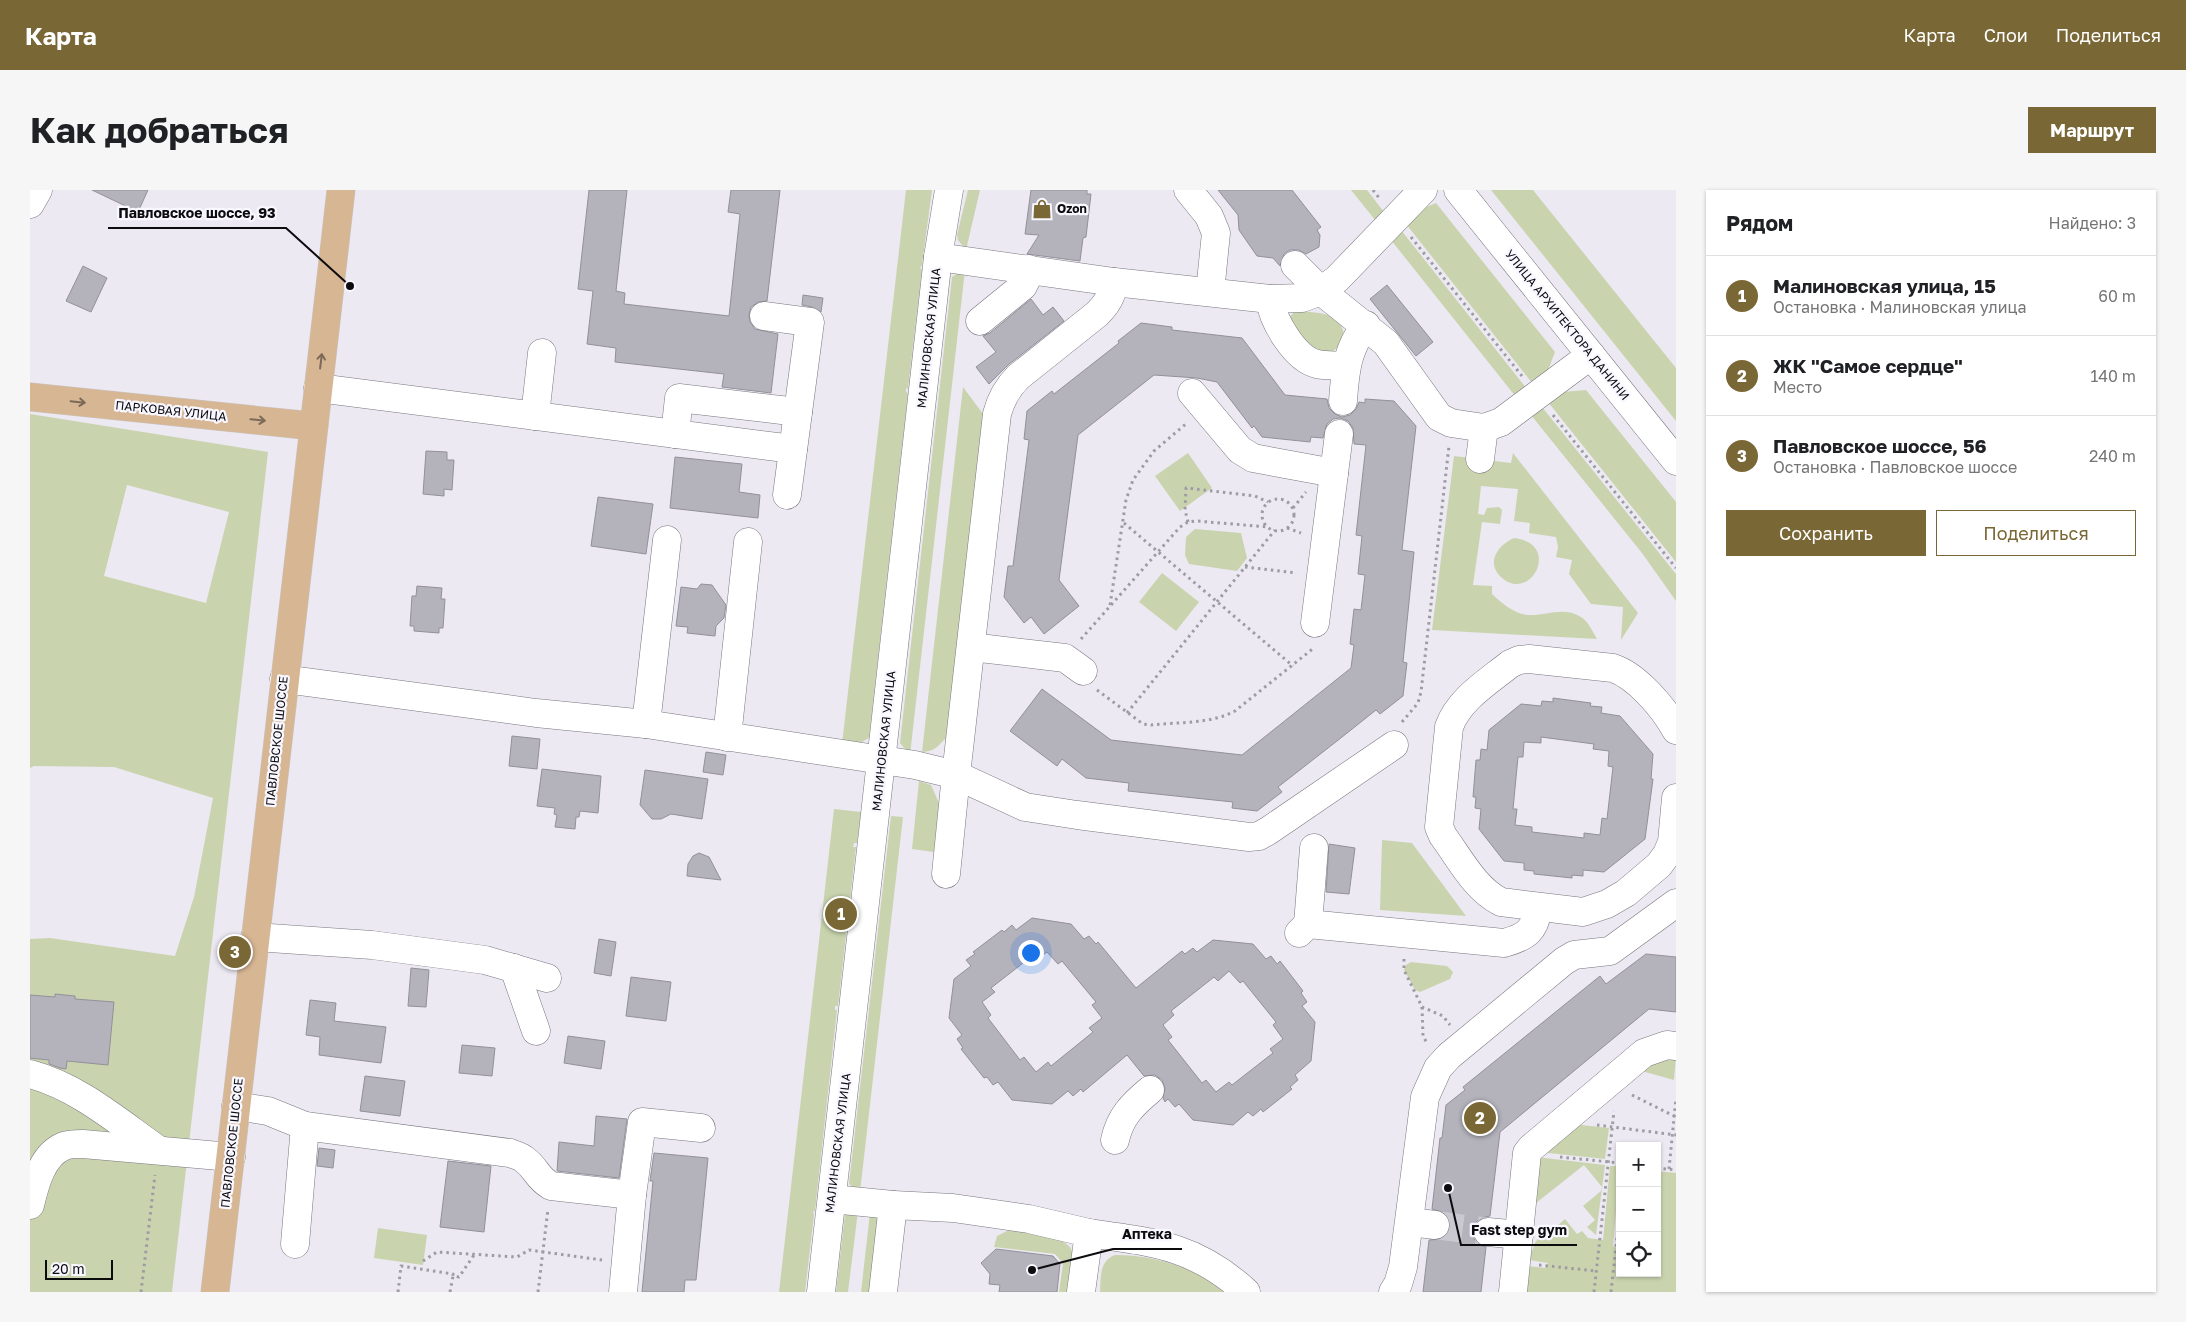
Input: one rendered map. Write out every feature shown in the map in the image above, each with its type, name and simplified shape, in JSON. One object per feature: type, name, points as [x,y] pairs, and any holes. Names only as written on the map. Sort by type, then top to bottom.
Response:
[{"type":"main road","name":"ПАВЛОВСКОЕ ШОССЕ","points":[[215,1292],[340,190]]},
{"type":"main road","name":"ПАРКОВАЯ УЛИЦА","points":[[30,397],[312,426]]},
{"type":"street","name":"МАЛИНОВСКАЯ УЛИЦА","points":[[821,1292],[938,258],[949,190]]},
{"type":"street","points":[[1188,190],[1209,216],[1216,233],[1210,292]]},
{"type":"street","points":[[938,258],[1114,282],[1270,299],[1302,298],[1321,291],[1337,279],[1423,190]]},
{"type":"street","name":"УЛИЦА АРХИТЕКТОРА ДАНИНИ","points":[[1458,190],[1676,461]]},
{"type":"street","points":[[1295,265],[1321,291],[1366,325],[1386,343],[1439,417],[1451,423],[1484,428],[1501,422],[1591,355]]},
{"type":"street","points":[[980,321],[1017,293],[1027,278],[1028,270]]},
{"type":"street","points":[[946,874],[997,414],[1001,400],[1009,386],[1098,314],[1107,304],[1114,282]]},
{"type":"street","points":[[1270,299],[1275,320],[1297,351],[1307,360],[1318,364],[1346,366]]},
{"type":"street","points":[[764,316],[810,322],[787,495]]},
{"type":"street","points":[[1343,401],[1346,366],[1351,348],[1366,325]]},
{"type":"street","points":[[535,416],[542,353]]},
{"type":"street","points":[[318,388],[793,449]]},
{"type":"street","points":[[675,434],[679,398],[798,412]]},
{"type":"street","points":[[1198,401],[1240,450],[1253,458],[1334,474]]},
{"type":"street","points":[[1480,459],[1484,428]]},
{"type":"street","points":[[1317,633],[1321,576],[1339,434]]},
{"type":"street","points":[[646,724],[667,540]]},
{"type":"street","points":[[727,737],[748,542]]},
{"type":"street","points":[[971,647],[1074,664]]},
{"type":"street","points":[[1676,730],[1642,688],[1623,671],[1613,668],[1529,659],[1519,660],[1510,664],[1460,705],[1453,715],[1449,726],[1439,827],[1443,836],[1481,888],[1490,896],[1501,902],[1583,912],[1607,904],[1626,893],[1659,865],[1672,842],[1676,798]]},
{"type":"street","points":[[284,679],[536,713],[646,724],[915,765],[956,775],[1025,807],[1249,837],[1259,836],[1268,831],[1394,745]]},
{"type":"street","points":[[1314,848],[1303,929],[1504,943],[1518,939],[1530,931],[1536,920],[1538,908]]},
{"type":"street","points":[[1393,1292],[1422,1224],[1425,1097],[1430,1082],[1442,1064],[1464,1043],[1574,954],[1610,951],[1676,903]]},
{"type":"street","points":[[256,937],[372,945],[485,960],[547,978]]},
{"type":"street","points":[[514,968],[536,1031]]},
{"type":"street","points":[[1513,1292],[1528,1153],[1535,1143],[1562,1120],[1614,1084],[1644,1053],[1667,1045],[1676,1046]]},
{"type":"street","points":[[30,1074],[50,1079],[75,1091],[158,1150]]},
{"type":"street","points":[[1115,1140],[1118,1126],[1125,1113],[1150,1090]]},
{"type":"street","points":[[236,1106],[268,1111],[306,1126],[510,1152],[524,1159],[534,1168],[540,1180],[551,1186],[632,1195]]},
{"type":"street","points":[[622,1292],[642,1122],[701,1128]]},
{"type":"street","points":[[295,1244],[306,1126]]},
{"type":"street","points":[[30,1204],[40,1173],[50,1154],[65,1145],[83,1144],[231,1157]]},
{"type":"street","points":[[832,1199],[953,1208],[1029,1218],[1089,1233],[1142,1240],[1178,1249],[1210,1263],[1246,1292]]},
{"type":"street","points":[[883,1292],[893,1205]]},
{"type":"street","points":[[1488,1232],[1519,1236]]},
{"type":"street","points":[[1081,1292],[1089,1233]]},
{"type":"path","points":[[1408,233],[1527,382]]},
{"type":"path","points":[[1110,606],[1126,500],[1133,480],[1143,464],[1198,401]]},
{"type":"path","points":[[1549,410],[1676,568]]},
{"type":"path","points":[[1394,745],[1396,728],[1410,715],[1418,703],[1422,692],[1451,423]]},
{"type":"path","points":[[1188,522],[1185,510],[1186,488],[1255,496],[1268,502],[1282,499],[1290,504],[1294,512],[1291,525],[1284,530],[1197,521],[1188,522],[1173,533],[1110,606],[1074,664],[1083,680],[1143,724],[1151,725],[1225,716],[1236,711],[1293,666],[1317,633]]},
{"type":"path","points":[[1268,502],[1262,515],[1268,527]]},
{"type":"path","points":[[1124,523],[1293,666]]},
{"type":"path","points":[[1127,713],[1274,530]]},
{"type":"path","points":[[1245,567],[1321,576]]},
{"type":"path","points":[[1404,970],[1422,1006],[1423,1036],[1442,1064]]},
{"type":"path","points":[[1422,1006],[1443,1016],[1464,1043]]},
{"type":"path","points":[[1594,1292],[1612,1127],[1614,1084],[1675,1117]]},
{"type":"path","points":[[1668,1169],[1674,1135],[1676,1098]]},
{"type":"path","points":[[1562,1120],[1674,1135]]},
{"type":"path","points":[[141,1292],[158,1150]]},
{"type":"path","points":[[1528,1153],[1616,1163]]},
{"type":"path","points":[[1661,1168],[1676,1170]]},
{"type":"path","points":[[538,1292],[551,1186]]},
{"type":"path","points":[[1611,1292],[1618,1232]]},
{"type":"path","points":[[423,1261],[437,1252],[517,1257],[529,1250],[625,1263]]},
{"type":"path","points":[[398,1292],[401,1266],[453,1274],[453,1276],[459,1277],[474,1254]]},
{"type":"path","points":[[1516,1262],[1596,1270]]},
{"type":"path","points":[[450,1292],[453,1276]]},
{"type":"green space","points":[[906,190],[932,190],[922,265],[920,268],[922,269],[908,389],[906,388],[908,393],[869,738],[856,745],[842,744]]},
{"type":"green space","points":[[968,190],[980,190],[966,250],[958,240],[957,235]]},
{"type":"green space","points":[[1351,190],[1367,190],[1384,212],[1376,221]]},
{"type":"green space","points":[[1491,190],[1533,190],[1676,368],[1676,421]]},
{"type":"green space","points":[[1436,203],[1555,352],[1547,373],[1533,384],[1406,224],[1417,211]]},
{"type":"green space","points":[[1401,230],[1527,389],[1516,397],[1391,240]]},
{"type":"green space","points":[[965,270],[910,755],[900,743],[952,277]]},
{"type":"green space","points":[[1294,312],[1320,313],[1339,322],[1344,336],[1339,346],[1330,352],[1314,353],[1288,319]]},
{"type":"green space","points":[[963,387],[986,418],[951,735],[936,748],[922,752]]},
{"type":"green space","points":[[1586,390],[1676,502],[1676,562],[1548,402],[1562,392]]},
{"type":"green space","points":[[1542,407],[1676,574],[1676,601],[1642,553],[1531,415]]},
{"type":"green space","points":[[30,414],[268,452],[172,1292],[30,1292],[30,939],[50,938],[175,956],[194,897],[213,798],[114,767],[34,766],[30,768]],"holes":[[[127,485],[229,512],[206,603],[104,576]]]},
{"type":"green space","points":[[1188,453],[1212,488],[1180,511],[1155,476]]},
{"type":"green space","points":[[1513,453],[1638,613],[1621,640],[1623,607],[1591,604],[1569,574],[1572,560],[1556,557],[1558,547],[1556,537],[1529,533],[1530,523],[1514,521],[1518,489],[1481,486],[1478,514],[1484,515],[1487,508],[1499,507],[1502,510],[1500,524],[1482,522],[1473,585],[1492,586],[1492,594],[1508,608],[1518,613],[1535,615],[1568,612],[1581,617],[1586,621],[1597,639],[1432,630],[1454,456],[1511,463]]},
{"type":"green space","points":[[1195,529],[1241,533],[1247,558],[1237,571],[1189,564],[1185,555],[1186,537]]},
{"type":"green space","points":[[1514,538],[1529,543],[1537,551],[1539,561],[1536,571],[1530,579],[1521,584],[1510,583],[1499,575],[1494,564],[1496,553],[1504,544]]},
{"type":"green space","points":[[1162,573],[1199,602],[1176,631],[1139,602]]},
{"type":"green space","points":[[919,781],[931,785],[939,803],[934,852],[912,849]]},
{"type":"green space","points":[[834,809],[861,812],[857,843],[854,843],[853,847],[856,847],[838,1006],[835,1006],[835,1010],[837,1010],[805,1292],[779,1292]]},
{"type":"green space","points":[[891,816],[903,817],[860,1192],[849,1184]]},
{"type":"green space","points":[[1382,840],[1412,843],[1466,916],[1380,910]]},
{"type":"green space","points":[[1411,962],[1447,966],[1453,972],[1450,979],[1420,992],[1415,990],[1404,970],[1406,965]]},
{"type":"green space","points":[[1655,1057],[1676,1057],[1674,1080],[1638,1070]]},
{"type":"green space","points":[[1572,1124],[1609,1128],[1605,1159],[1539,1152]]},
{"type":"green space","points":[[1536,1157],[1605,1165],[1596,1235],[1587,1227],[1595,1220],[1583,1206],[1601,1191],[1602,1187],[1584,1165],[1531,1207]]},
{"type":"green space","points":[[1610,1166],[1616,1166],[1616,1212],[1613,1246],[1616,1248],[1616,1277],[1661,1277],[1661,1171],[1676,1173],[1676,1292],[1526,1292],[1528,1266],[1545,1268],[1548,1263],[1529,1260],[1535,1243],[1543,1232],[1549,1233],[1565,1219],[1577,1234],[1582,1231],[1588,1238],[1603,1240]]},
{"type":"green space","points":[[858,1211],[848,1292],[836,1292],[845,1214]]},
{"type":"green space","points":[[870,1213],[881,1214],[875,1292],[861,1292]]},
{"type":"green space","points":[[378,1228],[427,1235],[423,1265],[374,1258]]},
{"type":"green space","points":[[1009,1230],[1045,1235],[1063,1241],[1069,1246],[1073,1253],[1074,1262],[1069,1292],[1059,1292],[1063,1263],[1055,1254],[994,1247],[997,1236]]},
{"type":"green space","points":[[1115,1255],[1144,1257],[1173,1264],[1213,1283],[1225,1292],[1100,1292],[1103,1265]]},
{"type":"building","points":[[92,190],[148,190],[138,212]]},
{"type":"building","points":[[589,190],[627,190],[616,291],[625,293],[624,304],[729,316],[740,214],[728,212],[731,190],[780,190],[767,301],[758,302],[751,307],[749,314],[750,322],[755,329],[778,334],[771,393],[722,387],[724,374],[615,362],[616,348],[587,344],[593,291],[578,289]]},
{"type":"building","points":[[1031,190],[1087,190],[1087,194],[1091,194],[1086,237],[1083,238],[1080,261],[1027,254],[1039,235],[1025,234]]},
{"type":"building","points":[[1218,190],[1292,190],[1321,227],[1317,230],[1320,235],[1319,247],[1306,254],[1299,250],[1290,250],[1284,254],[1280,266],[1273,258],[1257,256],[1239,230],[1238,215]]},
{"type":"building","points":[[83,266],[107,278],[91,312],[66,301]]},
{"type":"building","points":[[1387,285],[1433,342],[1416,356],[1370,299]]},
{"type":"building","points":[[803,295],[823,298],[821,312],[812,307],[802,305]]},
{"type":"building","points":[[1031,299],[1043,315],[1053,307],[1064,321],[1008,365],[989,384],[976,367],[996,352],[983,336],[990,333]]},
{"type":"building","points":[[1141,323],[1172,327],[1172,330],[1242,338],[1285,395],[1327,399],[1329,408],[1335,414],[1342,417],[1350,415],[1356,409],[1359,402],[1365,403],[1365,399],[1394,401],[1416,426],[1402,550],[1414,552],[1403,662],[1407,663],[1403,696],[1380,714],[1376,710],[1278,787],[1282,792],[1257,811],[1232,808],[1233,802],[1128,791],[1129,783],[1086,778],[1062,759],[1057,766],[1010,731],[1042,689],[1111,740],[1242,755],[1351,668],[1354,645],[1350,644],[1354,609],[1361,610],[1365,575],[1358,574],[1362,536],[1356,535],[1366,445],[1354,444],[1353,428],[1348,421],[1340,418],[1333,419],[1327,424],[1323,438],[1311,437],[1310,442],[1262,437],[1254,426],[1252,428],[1217,382],[1197,378],[1154,375],[1078,435],[1059,580],[1079,606],[1044,634],[1031,617],[1024,623],[1004,597],[1008,566],[1013,566],[1029,440],[1024,439],[1027,411],[1052,391],[1054,394],[1119,343],[1118,341]]},
{"type":"building","points":[[426,451],[447,452],[447,460],[454,460],[452,490],[444,489],[444,496],[423,494]]},
{"type":"building","points":[[675,457],[742,464],[739,492],[760,495],[758,518],[670,508]]},
{"type":"building","points":[[598,497],[653,504],[646,554],[591,546]]},
{"type":"building","points":[[701,584],[712,585],[726,605],[724,618],[716,626],[715,636],[687,633],[688,627],[676,626],[681,587],[697,589]]},
{"type":"building","points":[[417,586],[442,588],[441,599],[445,599],[443,628],[439,628],[439,633],[414,631],[414,626],[410,626],[412,596],[416,596]]},
{"type":"building","points":[[1553,698],[1591,703],[1590,706],[1602,707],[1601,713],[1620,716],[1653,754],[1651,779],[1653,779],[1645,839],[1604,872],[1583,870],[1583,876],[1572,875],[1572,878],[1534,874],[1534,871],[1524,870],[1524,863],[1504,861],[1479,829],[1481,809],[1475,808],[1476,797],[1473,797],[1476,760],[1480,760],[1481,749],[1487,750],[1489,730],[1521,704],[1541,706],[1542,701],[1553,702]],"holes":[[[1541,737],[1594,744],[1593,749],[1609,751],[1608,766],[1613,767],[1607,819],[1602,818],[1600,835],[1584,833],[1584,838],[1532,832],[1532,827],[1515,825],[1517,809],[1513,809],[1518,757],[1523,757],[1524,742],[1541,743]]]},
{"type":"building","points":[[512,736],[540,739],[537,769],[509,766]]},
{"type":"building","points":[[706,752],[726,755],[723,775],[703,772]]},
{"type":"building","points":[[542,769],[601,776],[598,813],[580,811],[579,817],[576,817],[575,829],[555,827],[557,815],[554,814],[555,808],[537,806]]},
{"type":"building","points":[[645,770],[708,779],[702,819],[671,814],[661,819],[652,819],[640,805]]},
{"type":"building","points":[[1329,844],[1355,848],[1349,894],[1326,892]]},
{"type":"building","points":[[699,853],[709,857],[721,880],[687,876],[688,864],[693,856]]},
{"type":"building","points":[[1032,918],[1071,924],[1084,939],[1089,936],[1096,944],[1098,942],[1136,988],[1182,951],[1185,954],[1193,948],[1197,952],[1213,940],[1253,944],[1266,959],[1271,956],[1277,964],[1280,961],[1303,991],[1301,993],[1307,1002],[1302,1006],[1315,1022],[1311,1061],[1295,1075],[1298,1080],[1290,1087],[1292,1089],[1263,1112],[1261,1109],[1253,1116],[1248,1112],[1233,1125],[1193,1120],[1179,1104],[1175,1107],[1168,1099],[1165,1102],[1163,1098],[1165,1088],[1162,1080],[1155,1075],[1144,1076],[1127,1055],[1083,1092],[1081,1089],[1073,1096],[1068,1091],[1052,1104],[1012,1100],[998,1082],[993,1085],[987,1077],[984,1078],[961,1049],[963,1048],[957,1039],[962,1035],[949,1018],[954,979],[971,966],[966,960],[975,954],[973,952],[1002,930],[1004,932],[1012,925],[1016,930]],"holes":[[[1047,952],[1058,964],[1062,961],[1096,1002],[1092,1005],[1102,1018],[1089,1028],[1093,1032],[1051,1066],[1048,1062],[1036,1072],[1024,1057],[1020,1060],[988,1018],[991,1015],[982,1002],[995,992],[991,988],[1032,956],[1036,960]],[[1229,971],[1240,983],[1243,981],[1276,1022],[1273,1025],[1283,1039],[1270,1049],[1273,1053],[1232,1085],[1229,1082],[1216,1092],[1206,1080],[1202,1083],[1168,1040],[1172,1037],[1163,1025],[1174,1015],[1171,1011],[1214,977],[1218,981]]]},
{"type":"building","points":[[599,939],[616,942],[611,976],[594,973]]},
{"type":"building","points":[[1646,954],[1676,957],[1676,1012],[1649,1009],[1500,1132],[1490,1216],[1481,1218],[1475,1223],[1473,1230],[1474,1239],[1479,1245],[1486,1247],[1481,1292],[1423,1292],[1429,1240],[1442,1239],[1448,1234],[1451,1226],[1450,1219],[1445,1213],[1432,1209],[1440,1138],[1442,1138],[1446,1105],[1465,1090],[1463,1087],[1600,976],[1606,984]]},
{"type":"building","points":[[411,968],[429,970],[426,1007],[408,1006]]},
{"type":"building","points":[[631,977],[671,982],[666,1021],[626,1016]]},
{"type":"building","points":[[55,994],[75,996],[75,999],[114,1002],[108,1065],[67,1061],[66,1069],[49,1064],[49,1060],[30,1058],[30,995],[55,997]]},
{"type":"building","points":[[310,1000],[336,1003],[334,1021],[386,1027],[381,1063],[319,1055],[320,1037],[306,1035]]},
{"type":"building","points":[[568,1036],[605,1041],[601,1069],[564,1063]]},
{"type":"building","points":[[462,1045],[495,1048],[492,1076],[459,1073]]},
{"type":"building","points":[[365,1076],[405,1081],[400,1116],[360,1111]]},
{"type":"building","points":[[596,1116],[627,1119],[619,1178],[557,1171],[559,1142],[594,1146]]},
{"type":"building","points":[[319,1148],[335,1150],[333,1168],[317,1166]]},
{"type":"building","points":[[654,1153],[708,1158],[696,1280],[685,1280],[684,1292],[642,1292],[653,1181],[650,1181]]},
{"type":"building","points":[[448,1161],[491,1166],[484,1232],[440,1227]]},
{"type":"building","points":[[996,1249],[1053,1256],[1060,1264],[1057,1292],[999,1292],[1000,1285],[989,1284],[990,1274],[981,1263]]},
{"type":"tunnel","points":[[1435,1225],[1488,1232]]},
{"type":"place","name":"Ozon","points":[[1042,209]]},
{"type":"place","name":"Павловское шоссе, 93","points":[[350,286]]},
{"type":"place","name":"Малиновская улица, 15","points":[[841,914]]},
{"type":"place","name":"Павловское шоссе, 56","points":[[235,952]]},
{"type":"place","name":"ЖК \"Самое сердце\"","points":[[1480,1118]]},
{"type":"place","name":"Fast step gym","points":[[1448,1188]]},
{"type":"place","name":"Аптека","points":[[1032,1270]]}]
